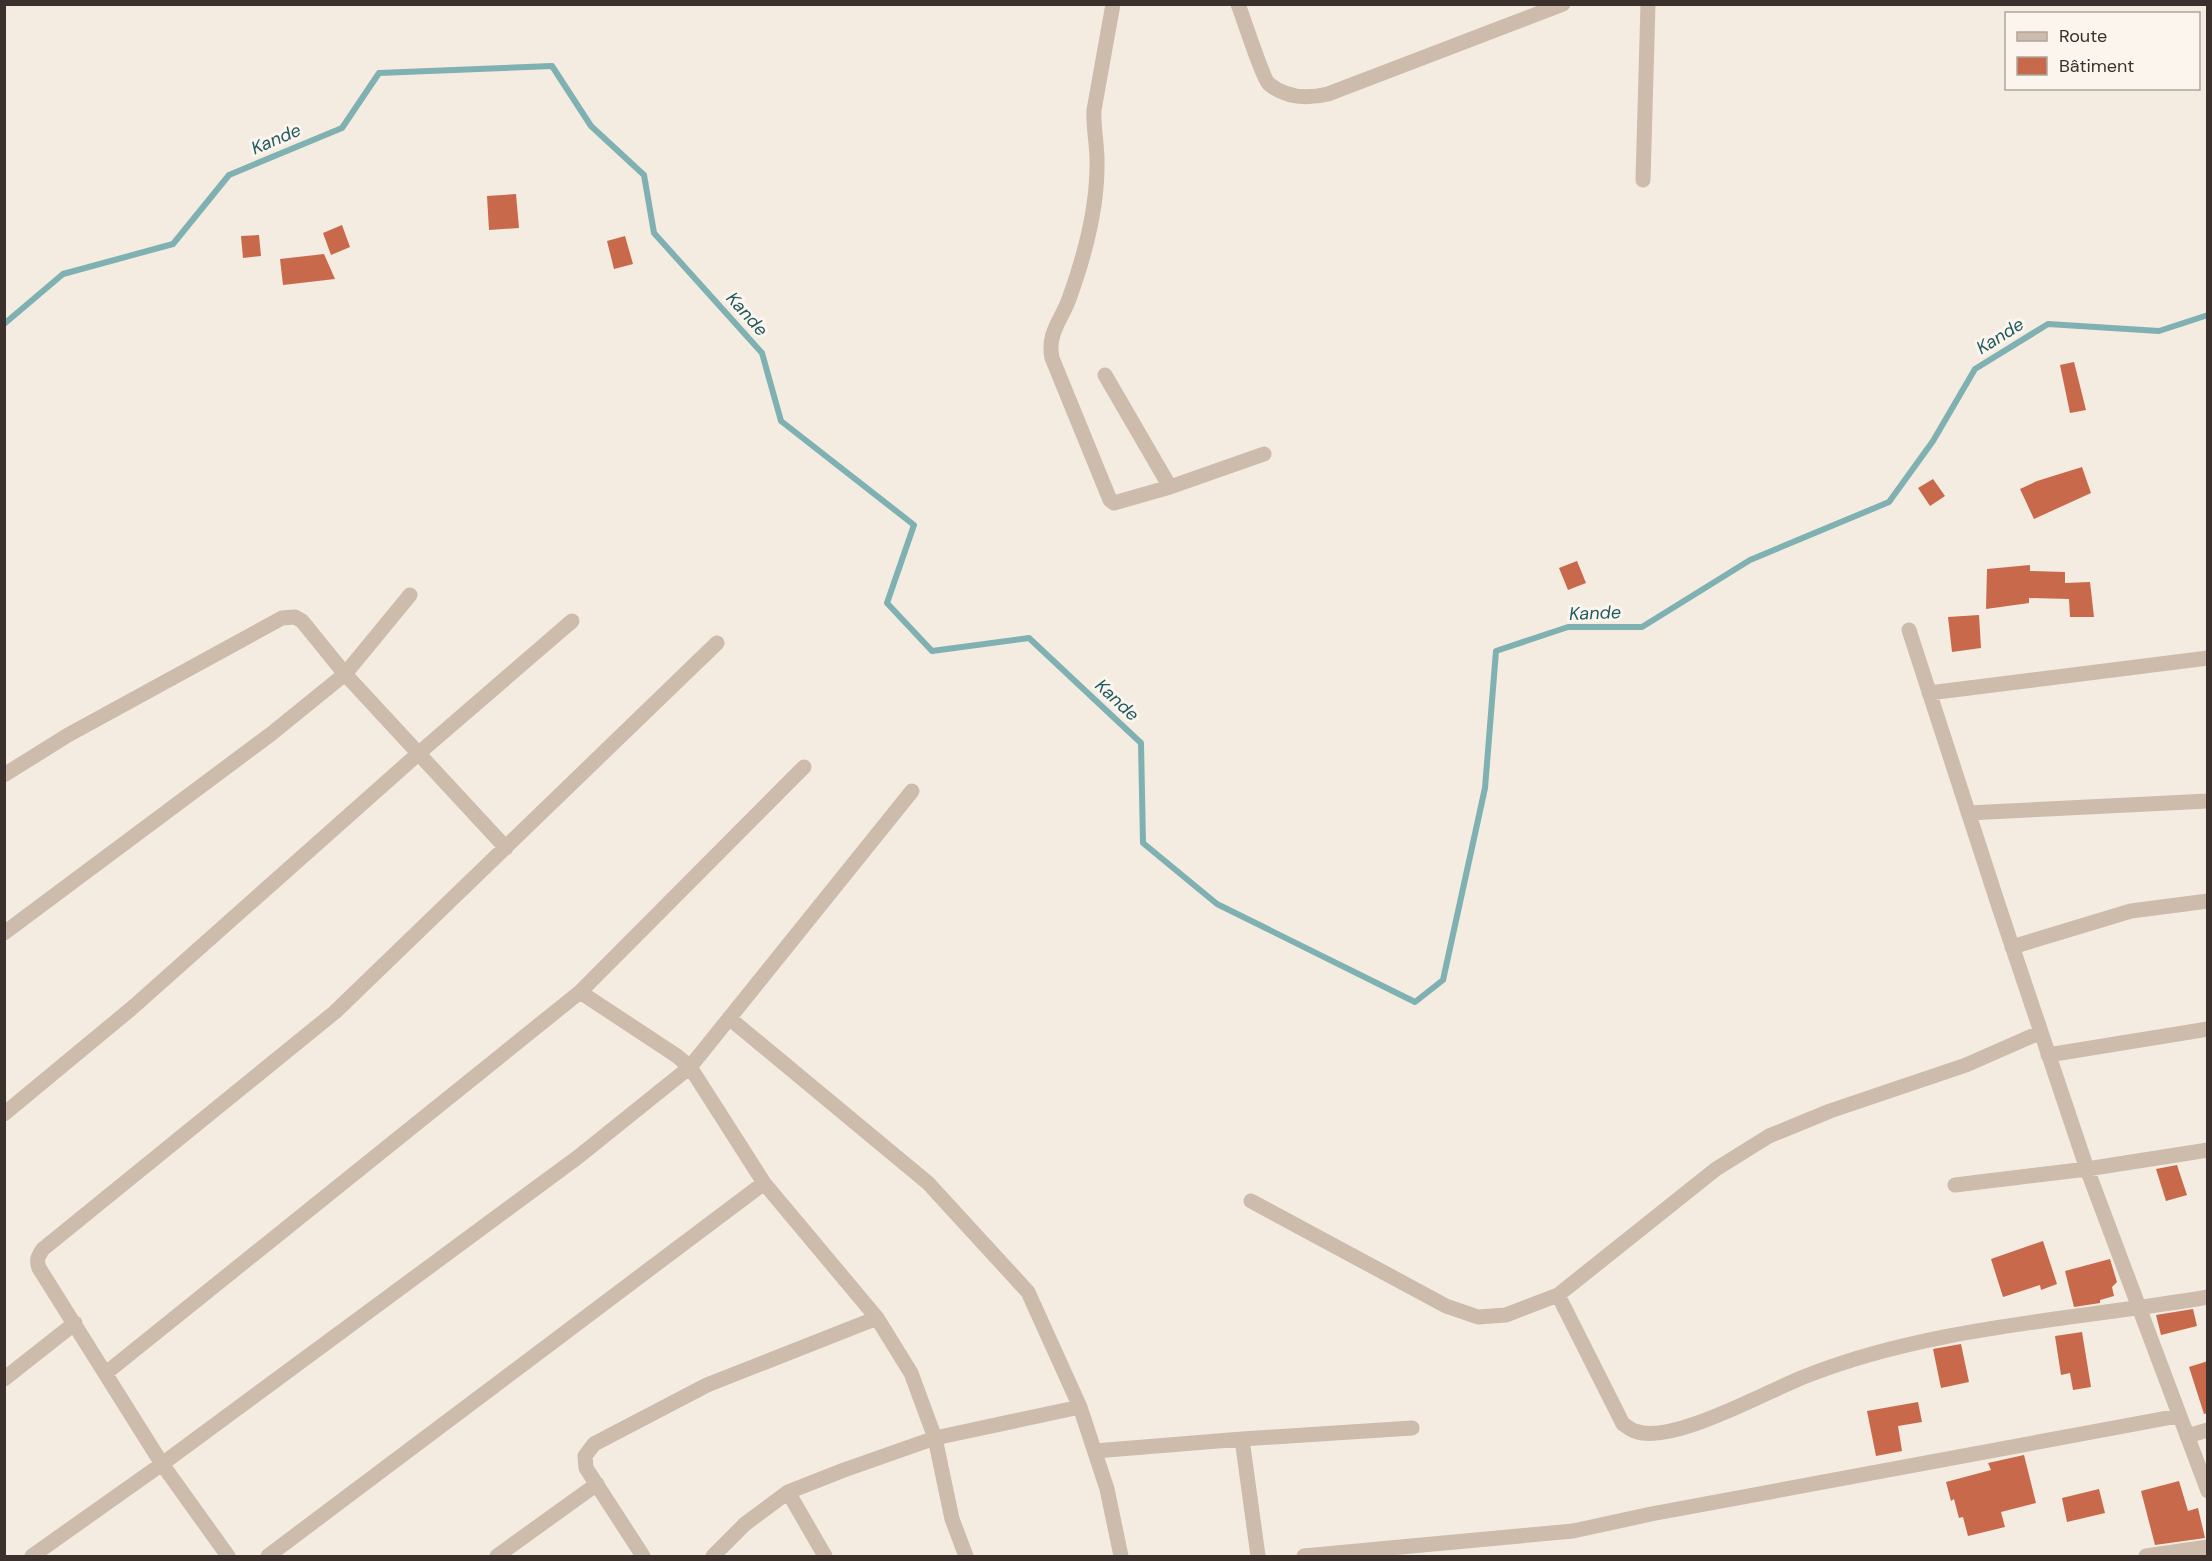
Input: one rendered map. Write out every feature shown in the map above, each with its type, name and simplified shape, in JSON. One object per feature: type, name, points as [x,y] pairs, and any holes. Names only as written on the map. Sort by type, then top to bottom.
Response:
[{"type":"street","points":[[1113,4],[1094,110],[1096,187],[1082,262],[1063,313],[1051,337],[1052,358],[1110,500],[1118,503],[1264,454]]},
{"type":"street","points":[[1238,4],[1267,83],[1289,95],[1313,98],[1563,4]]},
{"type":"street","points":[[1643,180],[1647,4]]},
{"type":"street","points":[[1105,375],[1170,487]]},
{"type":"street","points":[[4,933],[271,734],[345,674],[410,595]]},
{"type":"street","points":[[4,775],[68,735],[282,618],[295,617],[302,621],[345,674],[506,848]]},
{"type":"street","points":[[4,1114],[132,1008],[419,753],[572,621]]},
{"type":"street","points":[[1909,630],[2087,1169],[2208,1491]]},
{"type":"street","points":[[228,1557],[162,1464],[39,1268],[37,1261],[43,1249],[335,1012],[717,643]]},
{"type":"street","points":[[1929,693],[2208,658]]},
{"type":"street","points":[[106,1373],[580,992],[804,767]]},
{"type":"street","points":[[32,1557],[162,1464],[578,1157],[690,1067],[912,791]]},
{"type":"street","points":[[1968,813],[2208,801]]},
{"type":"street","points":[[2012,947],[2131,910],[2208,901]]},
{"type":"street","points":[[580,992],[690,1067],[764,1183],[877,1318],[911,1373],[935,1438],[952,1519],[966,1557]]},
{"type":"street","points":[[729,1018],[927,1183],[987,1245],[1028,1292],[1080,1407],[1107,1489],[1121,1557]]},
{"type":"street","points":[[2048,1055],[2208,1029]]},
{"type":"street","points":[[1251,1201],[1446,1306],[1478,1317],[1506,1315],[1558,1295],[1716,1169],[1769,1136],[1830,1111],[1966,1065],[2041,1032]]},
{"type":"street","points":[[1955,1185],[2087,1169],[2208,1149]]},
{"type":"street","points":[[268,1557],[764,1183]]},
{"type":"street","points":[[1558,1295],[1623,1424],[1636,1432],[1648,1433],[1673,1431],[1697,1424],[1806,1376],[1907,1344],[2208,1297]]},
{"type":"street","points":[[643,1557],[586,1468],[585,1456],[594,1444],[707,1384],[877,1318]]},
{"type":"street","points":[[4,1379],[75,1323]]},
{"type":"street","points":[[712,1557],[745,1524],[788,1492],[935,1438],[1080,1407]]},
{"type":"street","points":[[1304,1557],[1573,1531],[1651,1514],[2178,1416]]},
{"type":"street","points":[[1095,1451],[1412,1428]]},
{"type":"street","points":[[2187,1436],[2208,1430]]},
{"type":"street","points":[[1242,1439],[1257,1557]]},
{"type":"street","points":[[497,1557],[597,1484]]},
{"type":"street","points":[[788,1492],[825,1557]]},
{"type":"street","points":[[2146,1557],[2208,1547]]},
{"type":"building","points":[[516,194],[519,228],[489,230],[487,196]]},
{"type":"building","points":[[342,225],[350,247],[331,255],[323,233]]},
{"type":"building","points":[[259,235],[261,256],[243,258],[241,236]]},
{"type":"building","points":[[625,236],[633,264],[614,269],[607,241]]},
{"type":"building","points":[[324,254],[335,279],[283,285],[280,259]]},
{"type":"building","points":[[2074,362],[2086,410],[2070,413],[2060,365]]},
{"type":"building","points":[[2082,467],[2091,493],[2034,519],[2020,489],[2037,481]]},
{"type":"building","points":[[1933,479],[1945,496],[1930,506],[1918,488]]},
{"type":"building","points":[[1577,561],[1586,583],[1568,590],[1559,568]]},
{"type":"building","points":[[2030,565],[2030,571],[2065,572],[2065,583],[2090,582],[2094,617],[2070,617],[2069,599],[2029,598],[2029,603],[1986,609],[1987,569]]},
{"type":"building","points":[[1979,615],[1981,648],[1952,652],[1948,617]]},
{"type":"building","points":[[2177,1165],[2187,1195],[2166,1201],[2156,1169]]},
{"type":"building","points":[[2043,1241],[2057,1284],[2041,1290],[2040,1285],[2003,1297],[1991,1259]]},
{"type":"building","points":[[2110,1259],[2117,1282],[2112,1287],[2114,1296],[2100,1300],[2100,1303],[2074,1307],[2065,1271]]},
{"type":"building","points":[[2193,1309],[2197,1326],[2161,1335],[2156,1315]]},
{"type":"building","points":[[2082,1332],[2091,1387],[2073,1390],[2070,1373],[2061,1375],[2055,1336]]},
{"type":"building","points":[[1961,1344],[1969,1382],[1941,1388],[1933,1349]]},
{"type":"building","points":[[2208,1361],[2208,1413],[2204,1414],[2189,1367]]},
{"type":"building","points":[[1918,1402],[1922,1422],[1898,1426],[1902,1451],[1876,1456],[1867,1411]]},
{"type":"building","points":[[2024,1455],[2036,1503],[2001,1512],[2005,1527],[1968,1536],[1963,1517],[1959,1518],[1954,1499],[1951,1501],[1946,1482],[1991,1470],[1988,1463]]},
{"type":"building","points":[[2179,1481],[2188,1511],[2198,1508],[2205,1538],[2155,1545],[2141,1491]]},
{"type":"building","points":[[2099,1489],[2105,1513],[2067,1522],[2062,1498]]},
{"type":"waterway","name":"Kande","points":[[4,324],[63,274],[173,244],[229,175],[342,128],[379,73],[552,66],[591,126],[644,175],[654,233],[762,353],[781,421],[914,525],[887,603],[932,651],[1029,638],[1141,743],[1143,843],[1217,904],[1415,1002],[1443,980],[1485,788],[1496,651],[1568,627],[1642,627],[1750,560],[1889,502],[1933,441],[1975,369],[2048,324],[2159,331],[2208,315]]}]
